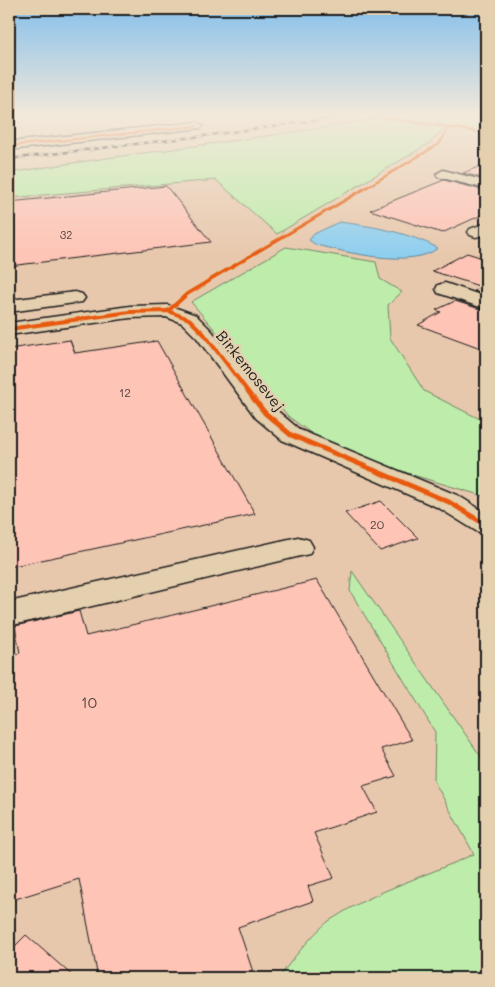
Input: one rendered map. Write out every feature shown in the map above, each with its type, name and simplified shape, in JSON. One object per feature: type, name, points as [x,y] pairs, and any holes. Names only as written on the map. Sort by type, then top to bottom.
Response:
[{"type":"street","points":[[443,174],[486,185]]},
{"type":"street","points":[[445,289],[486,304]]},
{"type":"street","points":[[9,306],[75,298]]},
{"type":"street","name":"Birkemosevej","points":[[9,329],[130,312],[168,311],[189,319],[204,334],[265,413],[291,435],[449,502],[486,525]]},
{"type":"street","points":[[9,614],[298,547]]},
{"type":"shaded area","points":[[398,162],[486,162],[486,978],[9,978],[9,198],[216,180],[278,234]]},
{"type":"green space","points":[[79,162],[398,162],[277,234],[216,180],[9,198],[9,173]]},
{"type":"green space","points":[[286,247],[376,262],[380,279],[402,292],[388,305],[390,338],[424,391],[486,422],[486,494],[483,496],[413,475],[323,442],[289,417],[191,302]]},
{"type":"green space","points":[[352,571],[486,764],[486,978],[279,978],[311,938],[332,919],[384,891],[474,854],[434,781],[435,732],[350,591]]},
{"type":"water","points":[[339,222],[390,231],[426,242],[438,248],[427,254],[412,257],[378,257],[316,245],[309,240],[314,234]]},
{"type":"building","points":[[486,164],[486,179],[463,173]]},
{"type":"building","points":[[444,180],[486,191],[486,213],[442,233],[370,210]]},
{"type":"building","points":[[166,186],[211,242],[9,266],[9,202]]},
{"type":"building","points":[[467,253],[486,259],[486,295],[474,291],[482,287],[432,271]]},
{"type":"building","points":[[455,301],[486,311],[486,350],[418,325],[441,312],[436,310]]},
{"type":"building","points":[[70,340],[75,353],[157,341],[255,514],[9,567],[9,349]]},
{"type":"building","points":[[381,501],[418,538],[380,551],[345,513]]},
{"type":"building","points":[[317,580],[412,740],[381,749],[396,776],[363,786],[377,812],[314,833],[334,878],[308,886],[313,901],[238,927],[255,978],[98,978],[79,879],[9,901],[9,656],[20,653],[15,626],[79,611],[86,636]]},
{"type":"building","points":[[26,935],[75,978],[9,978],[9,952]]},
{"type":"cycle path","points":[[168,311],[187,294],[409,162]]},
{"type":"cycle path","points":[[9,329],[130,312],[168,311],[189,319],[204,334],[265,413],[291,435],[449,502],[486,525]]}]
